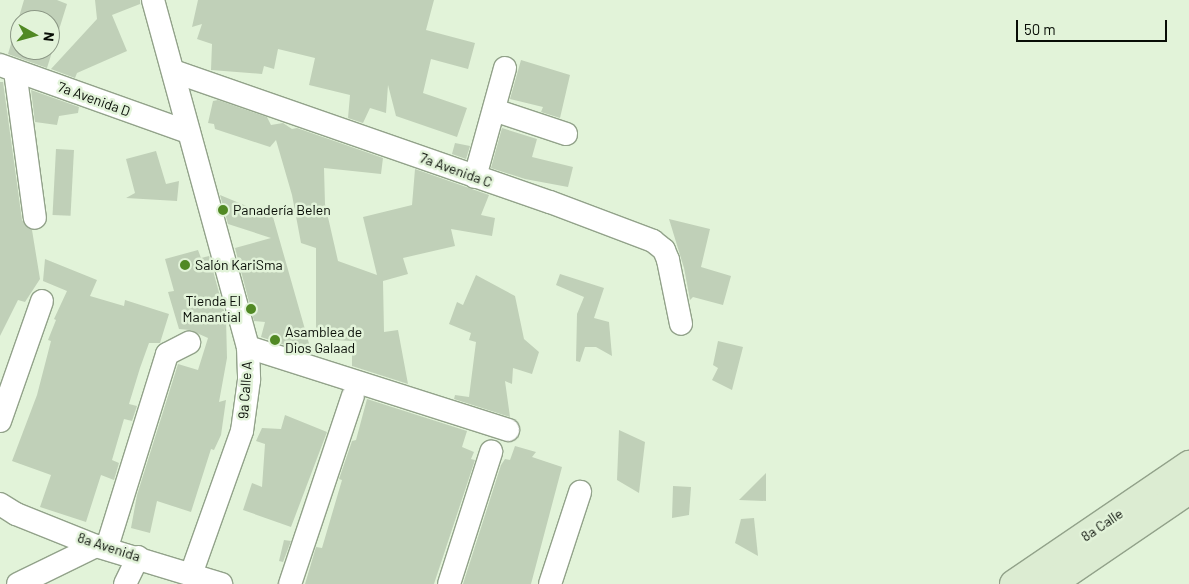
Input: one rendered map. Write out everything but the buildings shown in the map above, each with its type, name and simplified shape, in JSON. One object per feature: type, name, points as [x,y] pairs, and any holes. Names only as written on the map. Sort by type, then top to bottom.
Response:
[{"type":"street","name":"9a Calle A","points":[[153,0],[248,347],[249,380],[242,431],[191,574]]},
{"type":"street","name":"7a Avenida D","points":[[8,68],[188,132]]},
{"type":"street","points":[[8,68],[35,218]]},
{"type":"street","points":[[475,177],[505,68]]},
{"type":"street","name":"7a Avenida C","points":[[173,71],[653,241],[664,250],[668,260],[682,324]]},
{"type":"street","points":[[494,110],[566,134]]},
{"type":"street","points":[[0,421],[42,301]]},
{"type":"street","points":[[25,582],[101,546],[167,354],[189,343]]},
{"type":"street","points":[[248,347],[508,430]]},
{"type":"street","points":[[290,584],[353,396]]},
{"type":"street","points":[[449,584],[491,452]]},
{"type":"street","name":"8a Calle","points":[[1014,584],[1189,465]]},
{"type":"street","name":"8a Calle","points":[[1051,584],[1189,490]]},
{"type":"street","points":[[550,584],[580,492]]},
{"type":"street","name":"8a Avenida","points":[[0,504],[16,514],[101,546],[138,556],[221,584]]},
{"type":"street","points":[[125,584],[138,556]]},
{"type":"place","name":"Panadería Belen","points":[[223,210]]},
{"type":"place","name":"Salón KariSma","points":[[185,265]]},
{"type":"place","name":"Tienda El Manantial","points":[[251,309]]},
{"type":"place","name":"Asamblea de Dios Galaad","points":[[275,340]]}]
